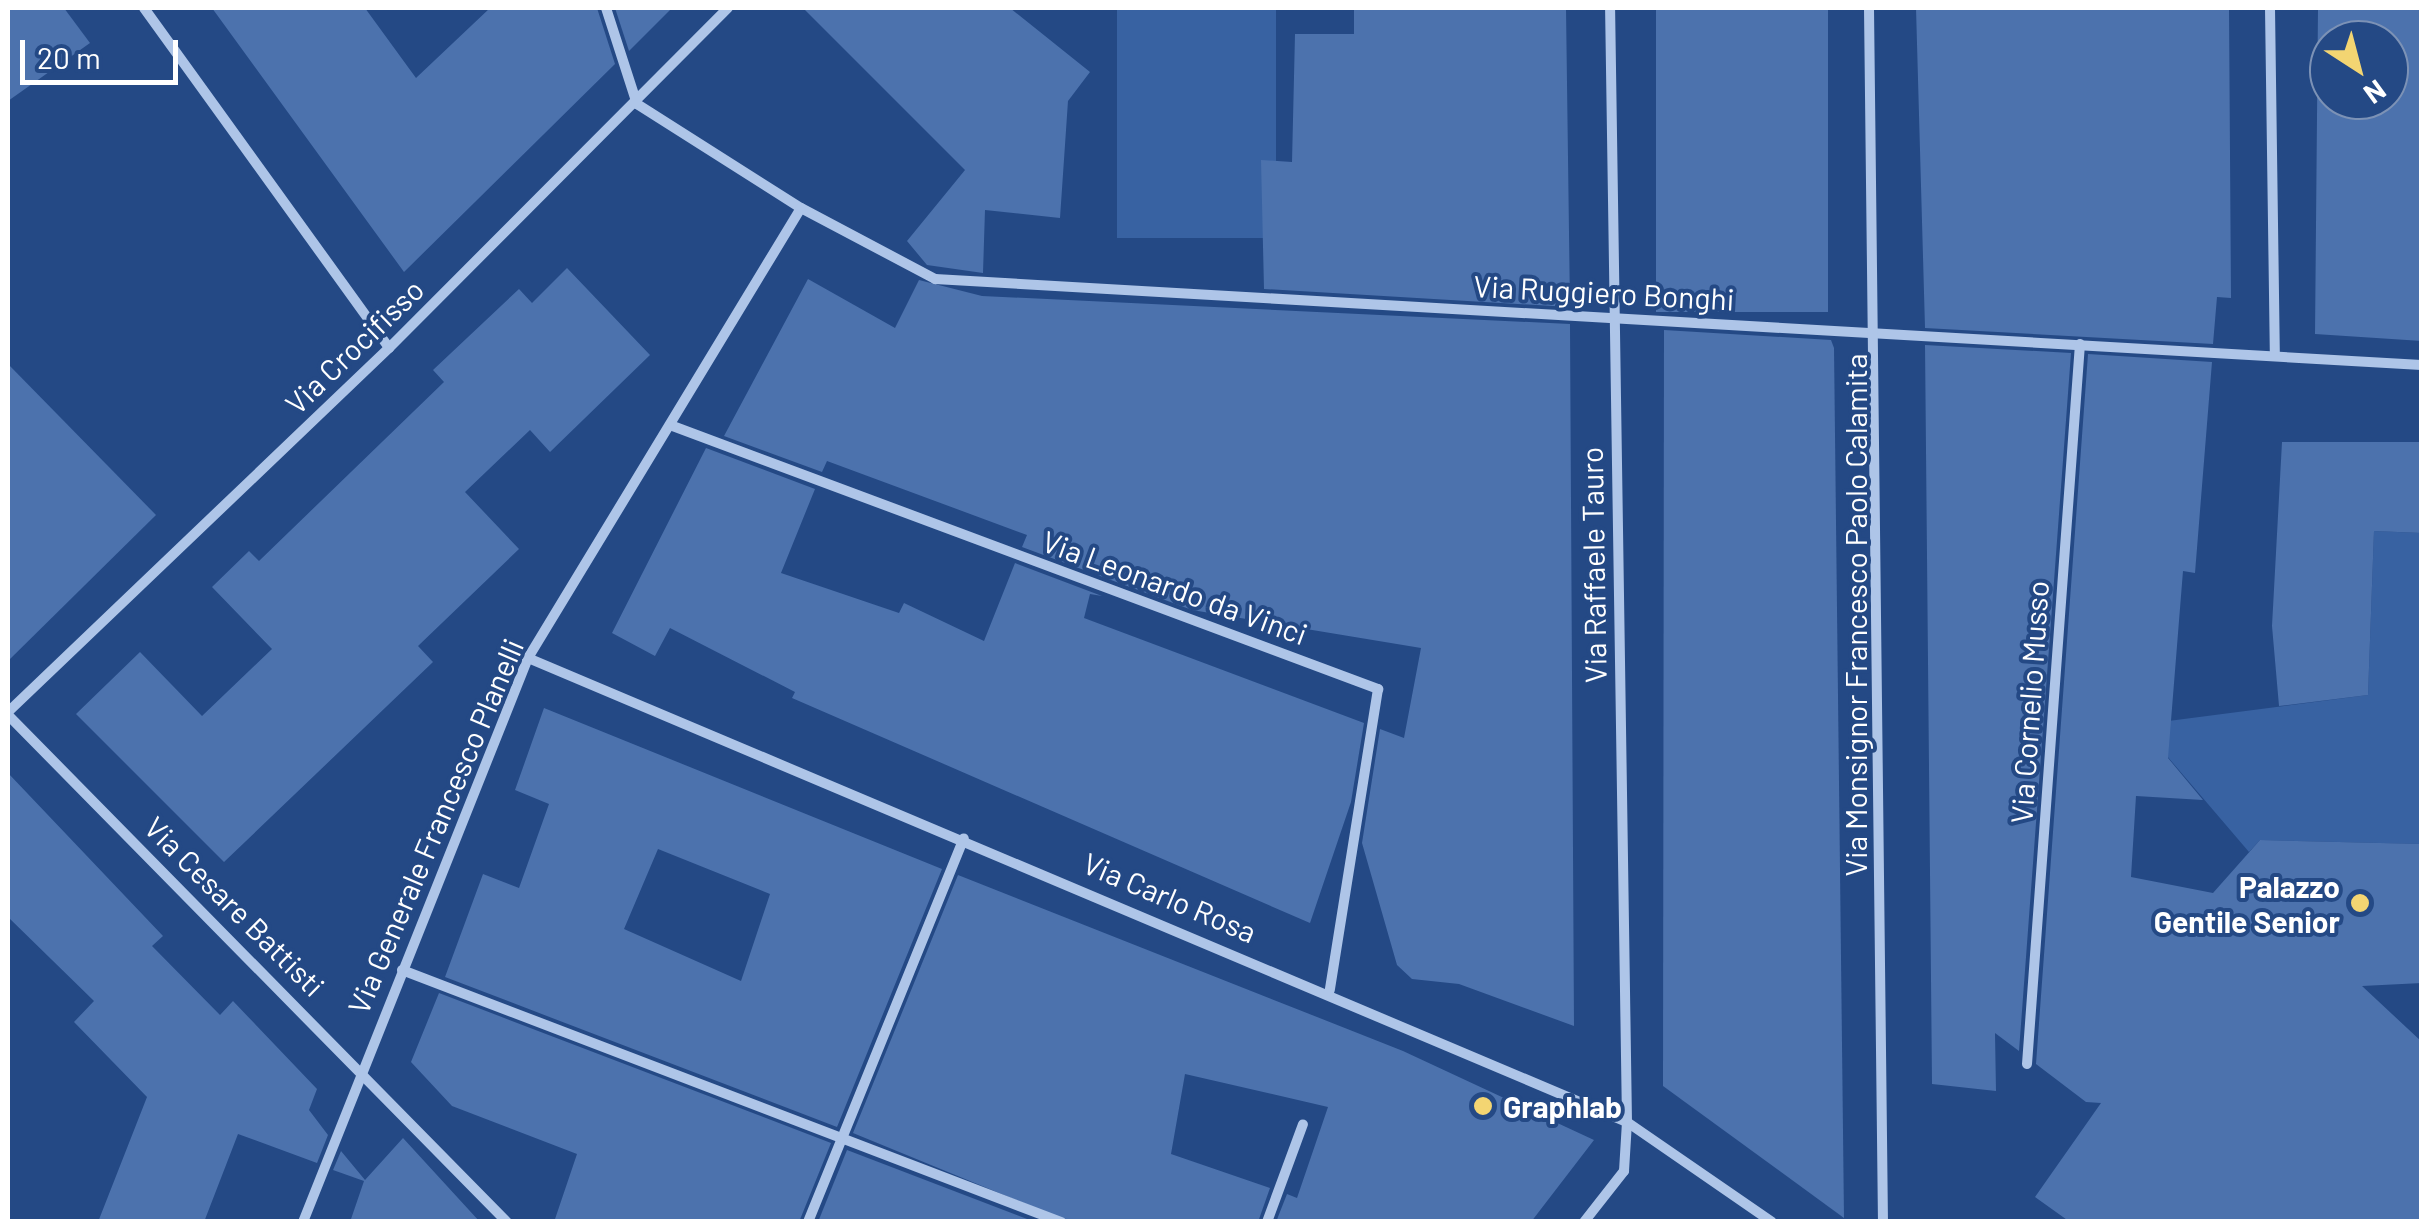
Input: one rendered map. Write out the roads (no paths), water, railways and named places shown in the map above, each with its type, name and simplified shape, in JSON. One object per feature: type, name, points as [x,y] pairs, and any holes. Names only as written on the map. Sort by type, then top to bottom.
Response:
[{"type":"street","points":[[144,8],[389,348]]},
{"type":"street","points":[[606,8],[637,104]]},
{"type":"street","name":"Via Crocifisso","points":[[8,714],[389,348],[637,104],[728,8]]},
{"type":"street","name":"Via Raffaele Tauro","points":[[1584,1222],[1624,1171],[1627,1122],[1610,8]]},
{"type":"street","name":"Via Monsignor Francesco Paolo Calamita","points":[[1869,8],[1878,332],[1883,1222]]},
{"type":"street","points":[[2270,8],[2275,356]]},
{"type":"street","name":"Via Ruggiero Bonghi","points":[[637,104],[801,208],[935,279],[2422,365]]},
{"type":"street","name":"Via Generale Francesco Planelli","points":[[303,1222],[528,658],[801,208]]},
{"type":"street","name":"Via Cornelio Musso","points":[[2027,1064],[2080,344]]},
{"type":"street","name":"Via Leonardo da Vinci","points":[[670,426],[1378,690],[1330,990]]},
{"type":"street","name":"Via Carlo Rosa","points":[[528,658],[1330,990],[1627,1122],[1772,1222]]},
{"type":"street","name":"Via Cesare Battisti","points":[[8,714],[362,1067],[507,1222]]},
{"type":"street","points":[[808,1222],[964,838]]},
{"type":"street","points":[[402,970],[1061,1222]]},
{"type":"street","points":[[1267,1222],[1303,1124]]},
{"type":"place","name":"Palazzo Gentile Senior","points":[[2360,903]]},
{"type":"place","name":"Graphlab","points":[[1483,1106]]}]
